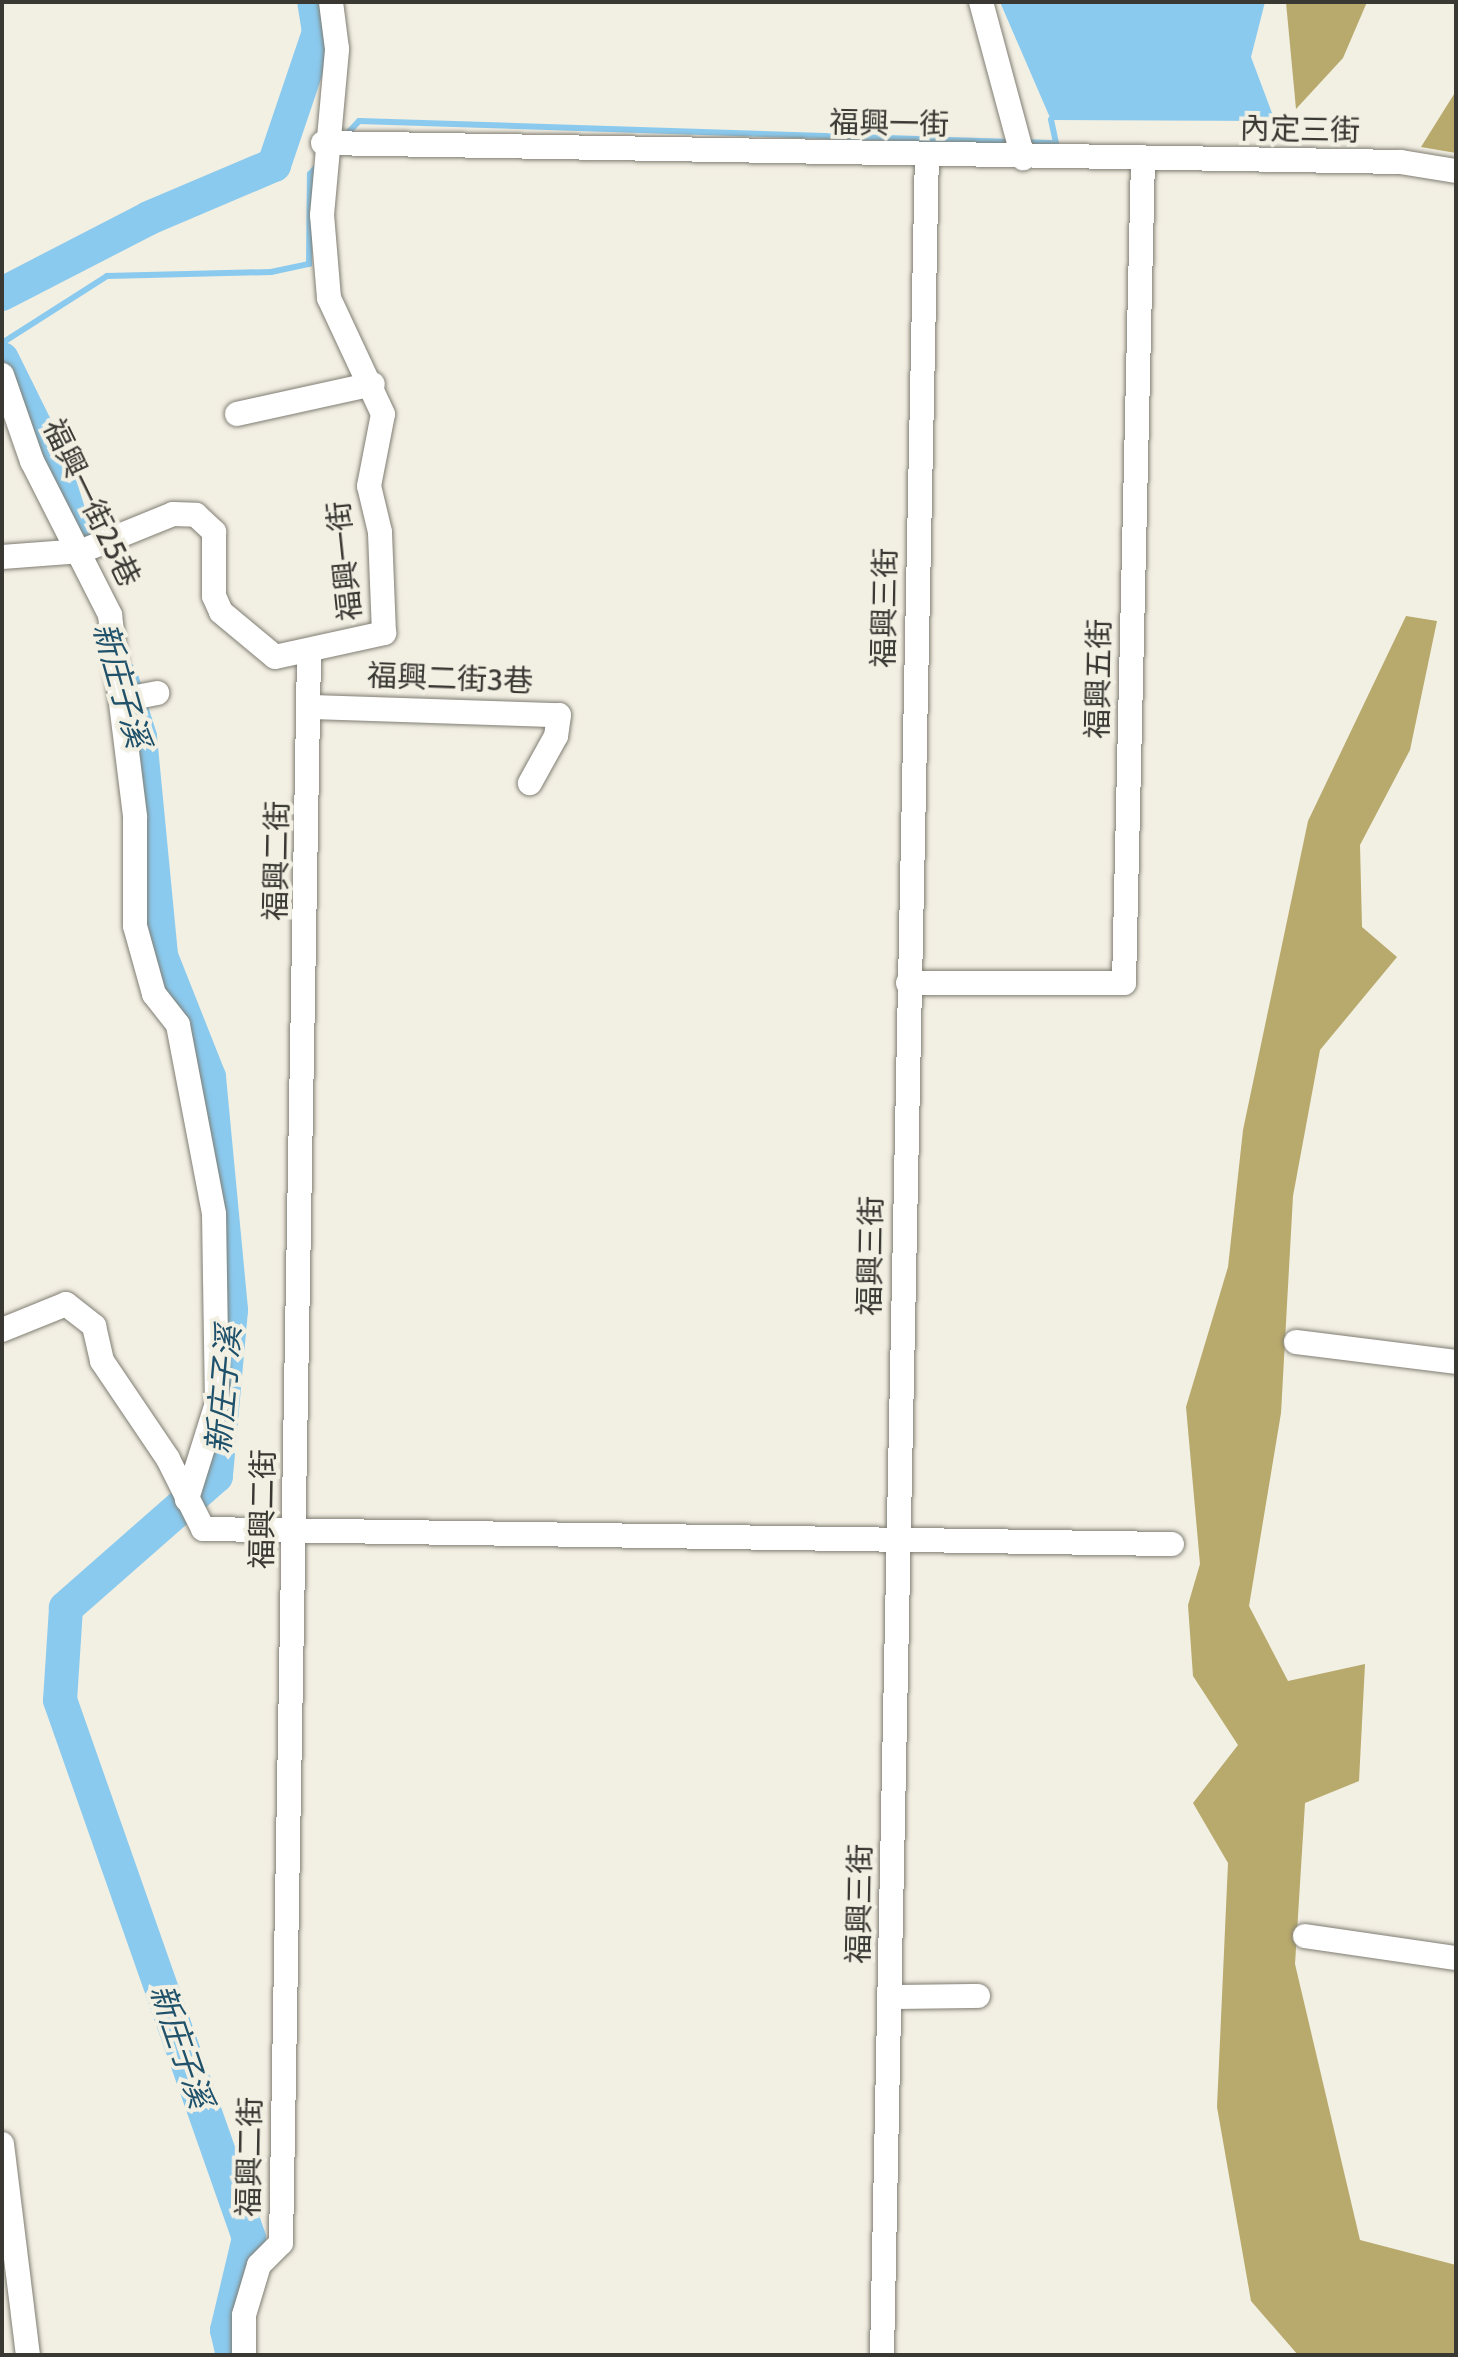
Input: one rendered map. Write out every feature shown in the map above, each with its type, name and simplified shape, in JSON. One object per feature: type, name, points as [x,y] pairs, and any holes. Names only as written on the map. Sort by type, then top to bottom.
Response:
[{"type":"street","points":[[329,150],[337,49],[331,2]]},
{"type":"street","points":[[981,2],[1020,147]]},
{"type":"street","name":"福興一街","points":[[85,548],[173,514],[196,515],[214,532],[214,596],[221,612],[275,657],[309,654],[384,633],[383,562],[369,486],[383,414],[373,384],[329,298],[329,150],[927,158],[1020,147],[1143,160]]},
{"type":"street","name":"福興三街","points":[[882,2355],[927,158]]},
{"type":"street","name":"內定三街","points":[[1143,160],[1401,162],[1456,171]]},
{"type":"street","name":"福興五街","points":[[908,983],[1124,983],[1143,160]]},
{"type":"street","name":"福興一街25巷","points":[[2,375],[27,450],[85,548],[110,615],[135,817],[135,926],[154,994],[178,1025],[214,1214],[217,1403],[187,1499]]},
{"type":"street","points":[[237,414],[373,384]]},
{"type":"street","points":[[2,557],[85,548]]},
{"type":"street","name":"福興二街","points":[[244,2355],[244,2315],[259,2265],[281,2243],[312,707],[309,654]]},
{"type":"street","points":[[121,700],[157,693]]},
{"type":"street","name":"福興二街3巷","points":[[312,707],[559,715],[556,736],[530,783]]},
{"type":"street","points":[[2,1330],[66,1304],[94,1326],[102,1361],[203,1529],[1172,1544]]},
{"type":"street","points":[[1296,1342],[1456,1362]]},
{"type":"street","points":[[1305,1936],[1456,1958]]},
{"type":"street","points":[[890,1997],[978,1996]]},
{"type":"street","points":[[2,2144],[28,2355]]},
{"type":"shaded area","points":[[1286,2],[1367,2],[1343,58],[1296,109]]},
{"type":"shaded area","points":[[1456,91],[1456,153],[1421,147]]},
{"type":"shaded area","points":[[1406,616],[1437,621],[1410,750],[1360,845],[1362,927],[1397,957],[1320,1050],[1293,1196],[1281,1413],[1249,1606],[1288,1681],[1365,1664],[1359,1781],[1305,1803],[1295,1964],[1360,2240],[1456,2265],[1456,2355],[1298,2355],[1251,2301],[1217,2107],[1228,1863],[1193,1803],[1238,1745],[1193,1676],[1188,1605],[1200,1564],[1186,1407],[1228,1267],[1243,1130],[1308,821]]},
{"type":"water","points":[[1000,2],[1265,2],[1251,57],[1275,121],[1051,120]]},
{"type":"waterway","name":"新庄子溪","points":[[2,294],[149,218],[274,165],[319,32],[314,2]]},
{"type":"waterway","points":[[1023,142],[1056,143],[1051,120]]},
{"type":"waterway","points":[[346,135],[359,121],[1012,142]]},
{"type":"waterway","points":[[2,343],[107,276],[271,272],[309,264],[310,174],[319,164]]},
{"type":"waterway","name":"新庄子溪","points":[[2,359],[52,460],[77,539]]},
{"type":"waterway","name":"新庄子溪","points":[[121,677],[140,737],[161,956],[209,1077],[231,1310],[216,1476],[66,1608],[60,1700],[249,2238],[227,2330],[233,2355]]}]
